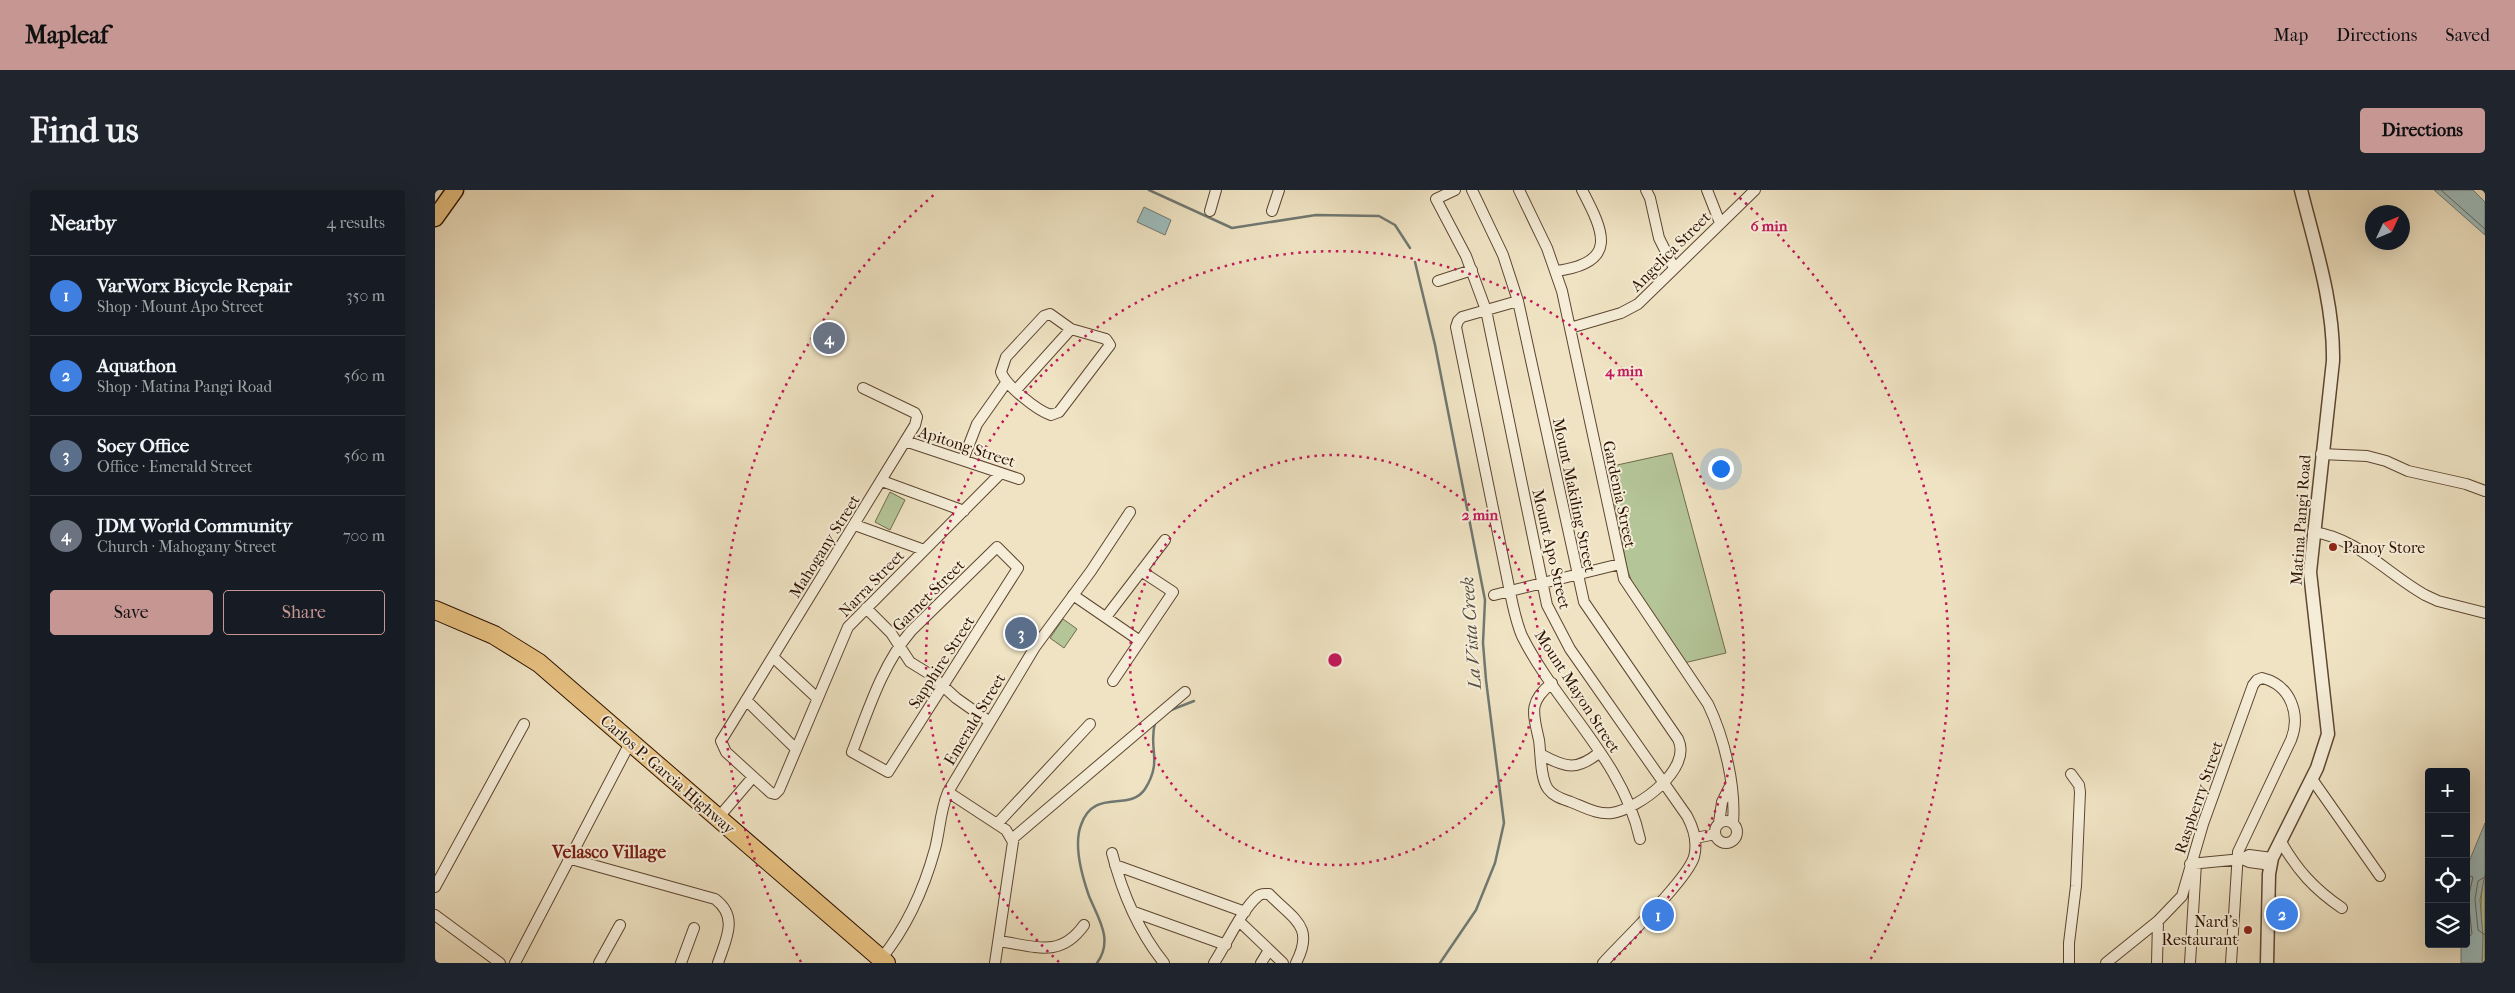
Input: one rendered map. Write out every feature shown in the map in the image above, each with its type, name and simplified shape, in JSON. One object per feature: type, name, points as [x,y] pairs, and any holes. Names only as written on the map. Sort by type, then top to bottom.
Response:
[{"type":"highway","name":"Carlos P. Garcia Highway","points":[[435,610],[470,623],[526,654],[559,679],[883,961]]},
{"type":"main road","points":[[435,218],[455,190]]},
{"type":"street","points":[[1271,211],[1279,190]]},
{"type":"street","name":"Mount Apo Street","points":[[1455,190],[1436,198],[1472,270],[1486,310],[1547,605],[1558,629],[1687,816],[1695,838]]},
{"type":"street","name":"Mount Makiling Street","points":[[1471,190],[1503,255],[1518,300],[1584,602],[1681,743],[1680,760],[1675,770],[1665,782],[1631,806],[1605,814],[1558,797],[1549,791],[1546,785],[1534,704],[1541,692],[1552,683]]},
{"type":"street","name":"Gardenia Street","points":[[1519,190],[1556,271],[1570,328],[1620,564],[1634,596],[1708,704],[1722,740],[1733,805],[1733,822]]},
{"type":"street","points":[[1556,271],[1573,269],[1586,264],[1597,253],[1602,240],[1600,224],[1582,190]]},
{"type":"street","points":[[1646,190],[1659,238],[1674,268]]},
{"type":"street","points":[[1707,190],[1720,223]]},
{"type":"street","name":"Angelica Street","points":[[1570,328],[1621,313],[1637,304],[1755,190]]},
{"type":"street","name":"Matina Pangi Road","points":[[2267,963],[2271,862],[2325,750],[2328,725],[2310,588],[2313,532],[2333,361],[2332,331],[2325,291],[2301,190]]},
{"type":"street","points":[[1210,211],[1215,191]]},
{"type":"street","points":[[1438,281],[1472,270]]},
{"type":"street","points":[[1486,310],[1518,300]]},
{"type":"street","name":"Mount Mayon Street","points":[[1486,310],[1462,317],[1458,320],[1456,330],[1510,592],[1522,634],[1552,683],[1617,779],[1631,806],[1639,839]]},
{"type":"street","points":[[1052,314],[1071,329],[1103,337],[1108,340],[1110,345],[1059,412],[1051,415],[1006,383],[1001,372],[1003,362],[1045,316],[1052,314]]},
{"type":"street","points":[[1016,390],[1071,329]]},
{"type":"street","points":[[963,460],[977,424],[1006,383]]},
{"type":"street","name":"Mahogany Street","points":[[753,777],[724,750],[721,744],[723,736],[855,526],[917,420],[915,413],[863,388]]},
{"type":"street","name":"Apitong Street","points":[[905,441],[1019,479]]},
{"type":"street","points":[[2321,454],[2367,456],[2408,471],[2466,484],[2485,491]]},
{"type":"street","name":"Narra Street","points":[[753,777],[775,794],[779,790],[844,635],[853,621],[1001,473]]},
{"type":"street","points":[[882,481],[964,511]]},
{"type":"street","name":"Emerald Street","points":[[883,961],[900,933],[919,895],[936,847],[941,810],[948,792],[1035,647],[1130,512]]},
{"type":"street","points":[[855,526],[925,550]]},
{"type":"street","points":[[2313,532],[2326,534],[2351,544],[2425,595],[2438,601],[2485,613]]},
{"type":"street","points":[[1106,617],[1165,540]]},
{"type":"street","name":"Garnet Street","points":[[888,772],[852,752],[874,697],[899,646],[911,631],[997,547],[1018,568]]},
{"type":"street","points":[[1494,595],[1620,564]]},
{"type":"street","name":"Sapphire Street","points":[[888,772],[1018,568]]},
{"type":"street","points":[[1113,681],[1173,592],[1141,571]]},
{"type":"street","points":[[1073,595],[1141,641]]},
{"type":"street","points":[[866,608],[891,633],[910,662],[931,674],[956,698],[990,722]]},
{"type":"street","points":[[773,657],[817,698]]},
{"type":"street","name":"Raspberry Street","points":[[2106,963],[2158,921],[2182,896],[2253,685],[2259,678],[2271,682],[2290,698],[2295,710],[2295,724],[2291,740],[2240,845],[2239,859]]},
{"type":"street","points":[[1012,839],[1185,692]]},
{"type":"street","points":[[746,700],[796,749]]},
{"type":"street","points":[[435,887],[524,724]]},
{"type":"street","points":[[997,824],[1090,724]]},
{"type":"street","points":[[515,963],[631,741]]},
{"type":"street","points":[[1542,755],[1561,764],[1575,766],[1590,760],[1600,752]]},
{"type":"street","points":[[2069,963],[2069,943],[2076,886],[2079,792],[2079,785],[2071,774]]},
{"type":"street","points":[[718,818],[753,777]]},
{"type":"street","points":[[2312,779],[2380,876]]},
{"type":"street","points":[[1603,963],[1684,874],[1694,856],[1695,838],[1717,828],[1724,821],[1733,822],[1737,832],[1732,841],[1722,842],[1717,828],[1722,802],[1730,786]]},
{"type":"street","points":[[948,792],[1006,830],[1012,839],[1013,849],[995,963]]},
{"type":"street","points":[[2280,840],[2301,873],[2319,892],[2342,908]]},
{"type":"street","points":[[1112,853],[1115,865],[1144,936],[1164,963]]},
{"type":"street","points":[[571,859],[715,899],[725,909],[730,923],[718,963]]},
{"type":"street","points":[[2231,963],[2239,859]]},
{"type":"street","points":[[2190,963],[2194,900],[2193,864],[2239,859],[2249,862],[2271,862]]},
{"type":"street","points":[[1115,865],[1245,912]]},
{"type":"street","points":[[1214,963],[1245,912],[1259,895],[1269,894],[1302,929],[1305,946],[1297,963]]},
{"type":"street","points":[[2182,896],[2194,900]]},
{"type":"street","points":[[1134,912],[1226,945]]},
{"type":"street","points":[[435,915],[500,963]]},
{"type":"street","points":[[2157,963],[2158,921]]},
{"type":"street","points":[[1240,922],[1283,963]]},
{"type":"street","points":[[599,963],[619,925]]},
{"type":"street","points":[[999,941],[1055,947],[1071,941],[1084,925]]},
{"type":"street","points":[[681,963],[694,928]]},
{"type":"street","points":[[1261,963],[1269,950]]},
{"type":"green space","points":[[1672,453],[1726,653],[1684,663],[1633,585],[1627,569],[1608,467]]},
{"type":"green space","points":[[890,492],[905,500],[890,530],[875,522]]},
{"type":"green space","points":[[1063,619],[1077,629],[1064,648],[1050,638]]},
{"type":"green space","points":[[2485,874],[2485,963],[2482,963],[2481,896]]},
{"type":"water","points":[[2434,190],[2473,190],[2485,202],[2485,235]]},
{"type":"water","points":[[1144,207],[1171,220],[1165,235],[1137,222]]},
{"type":"water","points":[[2485,823],[2485,874],[2480,900],[2483,937],[2482,963],[2461,963],[2461,948],[2470,948],[2470,859]]},
{"type":"waterway","name":"La Vista Creek","points":[[1149,190],[1232,228],[1316,215],[1379,216],[1395,225],[1410,248]]},
{"type":"waterway","name":"La Vista Creek","points":[[1415,262],[1435,345],[1485,600],[1483,643],[1486,680],[1504,823],[1495,863],[1476,910],[1440,963]]},
{"type":"waterway","points":[[1171,710],[1194,701]]},
{"type":"waterway","points":[[1097,963],[1104,946],[1103,929],[1089,896],[1081,870],[1078,851],[1079,833],[1087,814],[1094,807],[1103,803],[1130,799],[1138,796],[1145,789],[1153,770],[1153,732],[1155,723]]},
{"type":"place","name":"JDM World Community","points":[[829,338]]},
{"type":"place","name":"Panoy Store","points":[[2333,547]]},
{"type":"place","name":"Soey Office","points":[[1021,633]]},
{"type":"place","name":"Aquathon","points":[[2282,914]]},
{"type":"place","name":"VarWorx Bicycle Repair","points":[[1658,915]]},
{"type":"place","name":"Nard's Restaurant","points":[[2248,930]]},
{"type":"district","name":"Velasco Village","points":[[609,852]]}]
